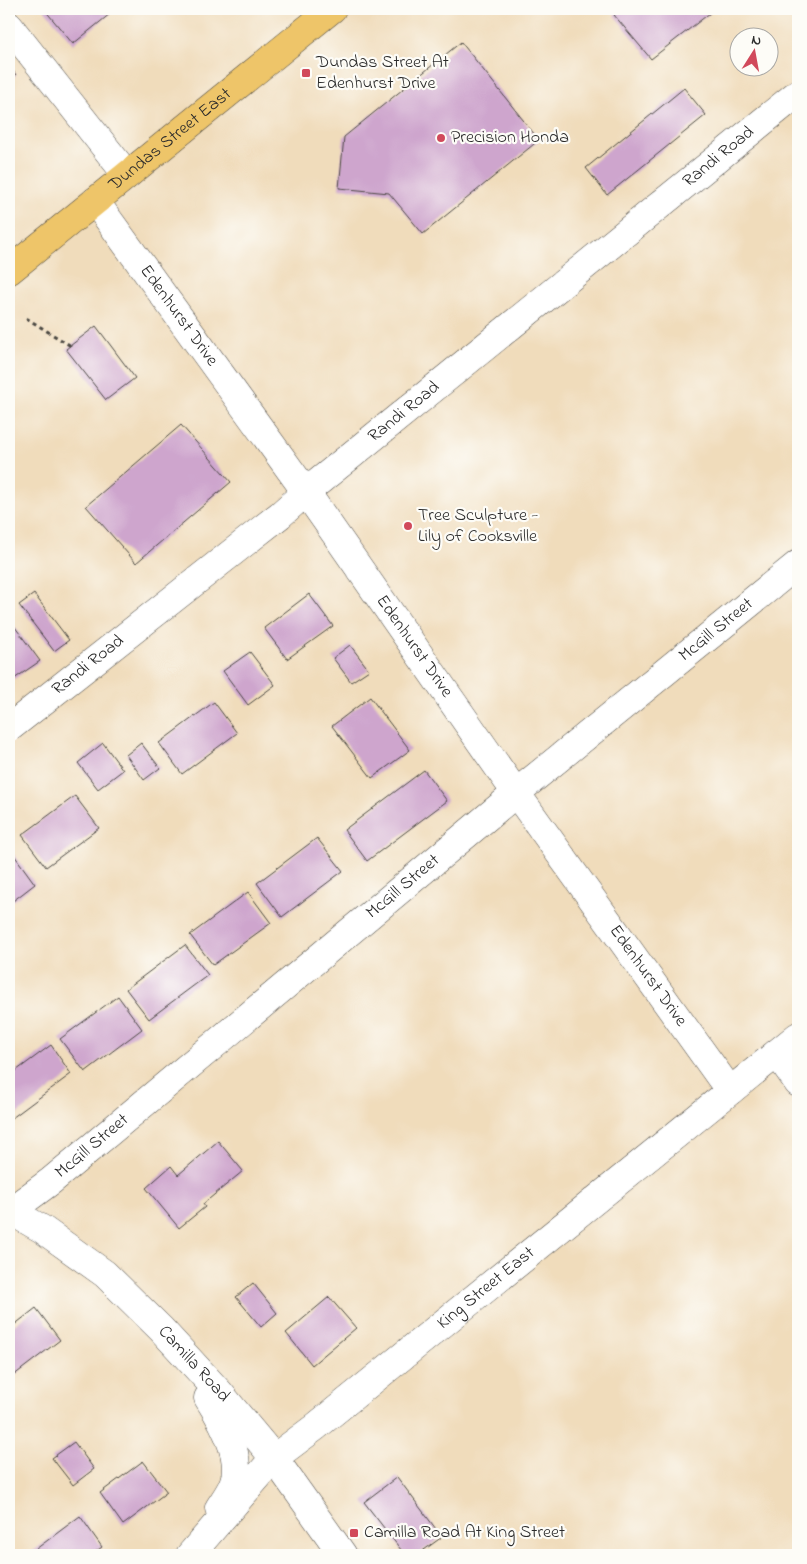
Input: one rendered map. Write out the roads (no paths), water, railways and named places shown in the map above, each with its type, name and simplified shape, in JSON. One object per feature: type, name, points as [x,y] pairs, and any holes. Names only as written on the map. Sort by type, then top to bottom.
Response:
[{"type":"main road","name":"Dundas Street East","points":[[9,271],[332,9]]},
{"type":"street","points":[[9,26],[127,175]]},
{"type":"street","name":"Randi Road","points":[[9,728],[280,515],[798,93]]},
{"type":"street","name":"Edenhurst Drive","points":[[95,201],[306,492],[516,793],[730,1091]]},
{"type":"street","name":"McGill Street","points":[[9,1211],[51,1181],[516,793],[798,564]]},
{"type":"street","name":"King Street East","points":[[193,1552],[274,1458],[314,1428],[798,1036]]},
{"type":"street","points":[[777,1053],[798,1083]]},
{"type":"street","name":"Camilla Road","points":[[9,1211],[42,1229],[105,1274],[161,1329],[219,1392],[274,1458],[344,1555]]},
{"type":"street","points":[[161,1329],[193,1374],[220,1417],[234,1449],[234,1482],[193,1552]]},
{"type":"place","name":"Dundas Street At Edenhurst Drive","points":[[306,73]]},
{"type":"place","name":"Precision Honda","points":[[441,138]]},
{"type":"place","name":"Tree Sculpture - Lily of Cooksville","points":[[408,526]]},
{"type":"place","name":"Camilla Road At King Street","points":[[354,1533]]}]
